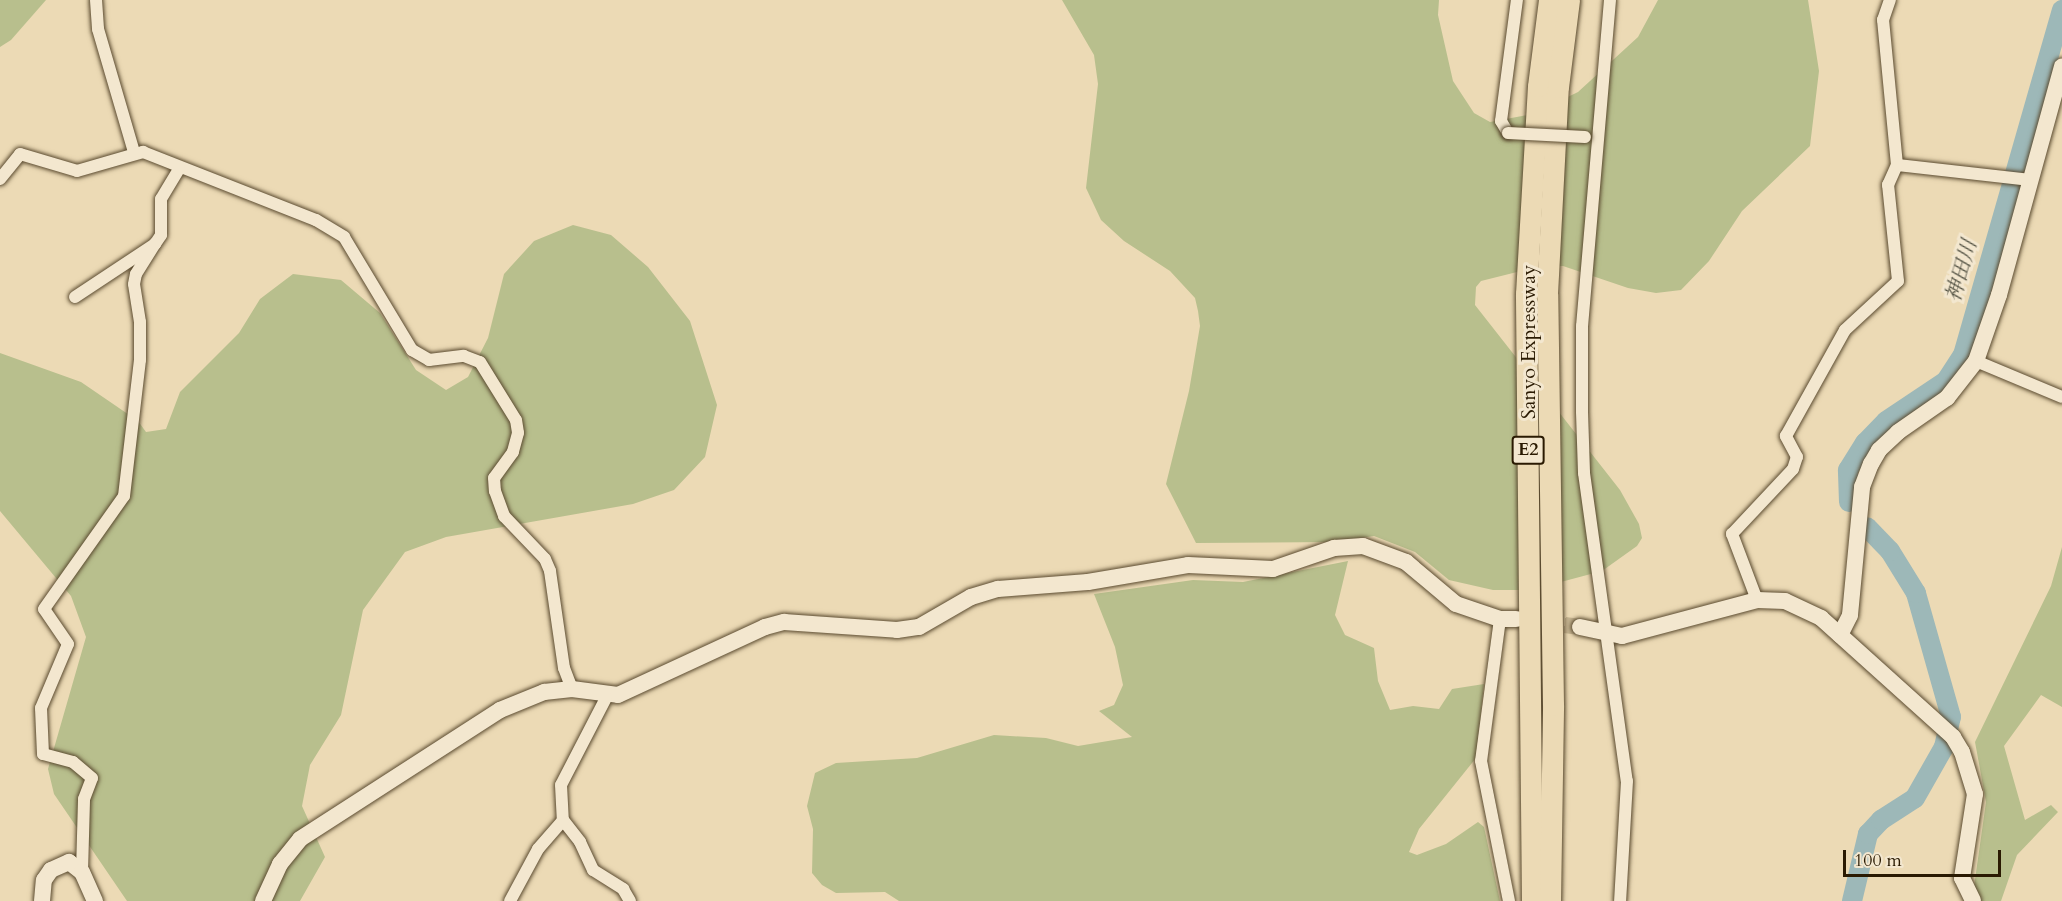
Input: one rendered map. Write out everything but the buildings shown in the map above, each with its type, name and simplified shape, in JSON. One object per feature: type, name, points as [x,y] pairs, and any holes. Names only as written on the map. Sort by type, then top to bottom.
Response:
[{"type":"highway","name":"Sanyo Expressway","points":[[1532,901],[1526,294],[1538,86],[1549,0]]},
{"type":"highway","name":"Sanyo Expressway","points":[[1550,901],[1553,749],[1547,294],[1558,87],[1569,0]]},
{"type":"street","points":[[96,0],[98,29],[134,152]]},
{"type":"street","points":[[1517,0],[1501,120],[1508,133],[1590,137]]},
{"type":"street","points":[[1610,0],[1590,137],[1582,326],[1581,412],[1584,473],[1627,781],[1620,901]]},
{"type":"street","points":[[1757,600],[1732,534],[1793,469],[1797,458],[1786,436],[1845,330],[1898,281],[1888,185],[1897,165],[1883,20],[1890,0]]},
{"type":"street","points":[[1840,635],[1850,615],[1862,488],[1871,464],[1879,450],[1898,432],[1947,398],[1976,361],[2021,177],[2062,67]]},
{"type":"street","points":[[0,179],[20,154],[77,171],[134,152],[143,152],[179,169],[329,226],[357,254],[412,350],[429,360],[464,357],[480,362],[516,420],[518,433],[513,452],[494,478],[495,491],[504,516],[545,559],[550,571],[564,668],[572,689]]},
{"type":"street","points":[[1897,165],[2021,177]]},
{"type":"street","points":[[95,901],[82,872],[84,800],[92,778],[73,762],[43,754],[41,708],[68,644],[44,609],[124,496],[140,360],[140,322],[134,284],[136,274],[161,235],[161,199],[179,169]]},
{"type":"street","points":[[75,297],[155,244]]},
{"type":"street","points":[[1976,361],[2062,397]]},
{"type":"street","points":[[263,901],[280,864],[313,828],[500,710],[529,696],[572,689],[607,696],[618,695],[744,636],[784,622],[897,630],[937,619],[971,597],[992,590],[1089,582],[1188,565],[1273,569],[1346,546],[1392,554],[1456,604],[1508,619],[1481,761],[1509,901]]},
{"type":"street","points":[[1580,627],[1608,635],[1640,632],[1757,600],[1785,601],[1808,610],[1840,635],[1953,737],[1971,772],[1974,794],[1962,878],[1973,901]]},
{"type":"street","points":[[607,696],[561,785],[563,820],[580,842],[593,870],[622,889],[630,901]]},
{"type":"street","points":[[510,901],[538,849],[563,820]]},
{"type":"street","points":[[42,901],[44,880],[60,862],[69,862],[82,872]]},
{"type":"green space","points":[[0,0],[46,0],[11,40],[0,47]]},
{"type":"green space","points":[[1062,0],[1439,0],[1438,15],[1453,81],[1474,113],[1490,122],[1533,114],[1578,92],[1638,37],[1658,0],[1808,0],[1819,71],[1810,146],[1742,211],[1709,261],[1681,290],[1656,293],[1628,288],[1563,266],[1541,266],[1481,281],[1476,287],[1475,305],[1620,490],[1639,524],[1642,538],[1637,546],[1602,571],[1531,590],[1493,590],[1449,580],[1415,552],[1374,536],[1334,542],[1196,543],[1166,484],[1189,391],[1200,326],[1195,298],[1170,271],[1124,241],[1101,220],[1086,188],[1098,84],[1094,55]]},
{"type":"green space","points":[[573,225],[611,235],[648,267],[690,321],[717,405],[705,457],[674,490],[633,504],[446,537],[405,552],[363,610],[341,715],[310,765],[302,806],[325,857],[300,901],[127,901],[54,794],[48,769],[86,637],[71,596],[0,511],[0,353],[81,382],[138,421],[146,432],[166,429],[180,392],[239,333],[260,299],[293,274],[341,280],[380,313],[416,370],[446,390],[468,377],[488,338],[504,274],[534,241]]},
{"type":"green space","points":[[2062,547],[2062,707],[2041,695],[2004,746],[2025,820],[2051,805],[2058,812],[2017,855],[2001,901],[1972,901],[1986,802],[1975,742],[2051,586]]},
{"type":"green space","points":[[1348,561],[1335,615],[1345,635],[1374,648],[1378,681],[1390,710],[1413,706],[1439,709],[1452,689],[1484,684],[1476,758],[1419,829],[1409,852],[1417,855],[1446,844],[1478,822],[1484,827],[1500,901],[899,901],[885,892],[836,893],[822,885],[812,873],[813,829],[807,806],[815,773],[836,763],[917,758],[994,735],[1046,738],[1078,746],[1132,737],[1099,711],[1114,705],[1123,685],[1115,647],[1094,594],[1193,580],[1243,582]]},
{"type":"waterway","name":"神田川","points":[[1849,502],[1848,470],[1865,443],[1886,421],[1946,381],[1963,355],[2062,10]]},
{"type":"waterway","name":"神田川","points":[[1852,901],[1868,834],[1881,820],[1915,798],[1944,747],[1951,717],[1916,593],[1890,551],[1867,527]]},
{"type":"tunnel","points":[[1517,619],[1580,627]]}]
